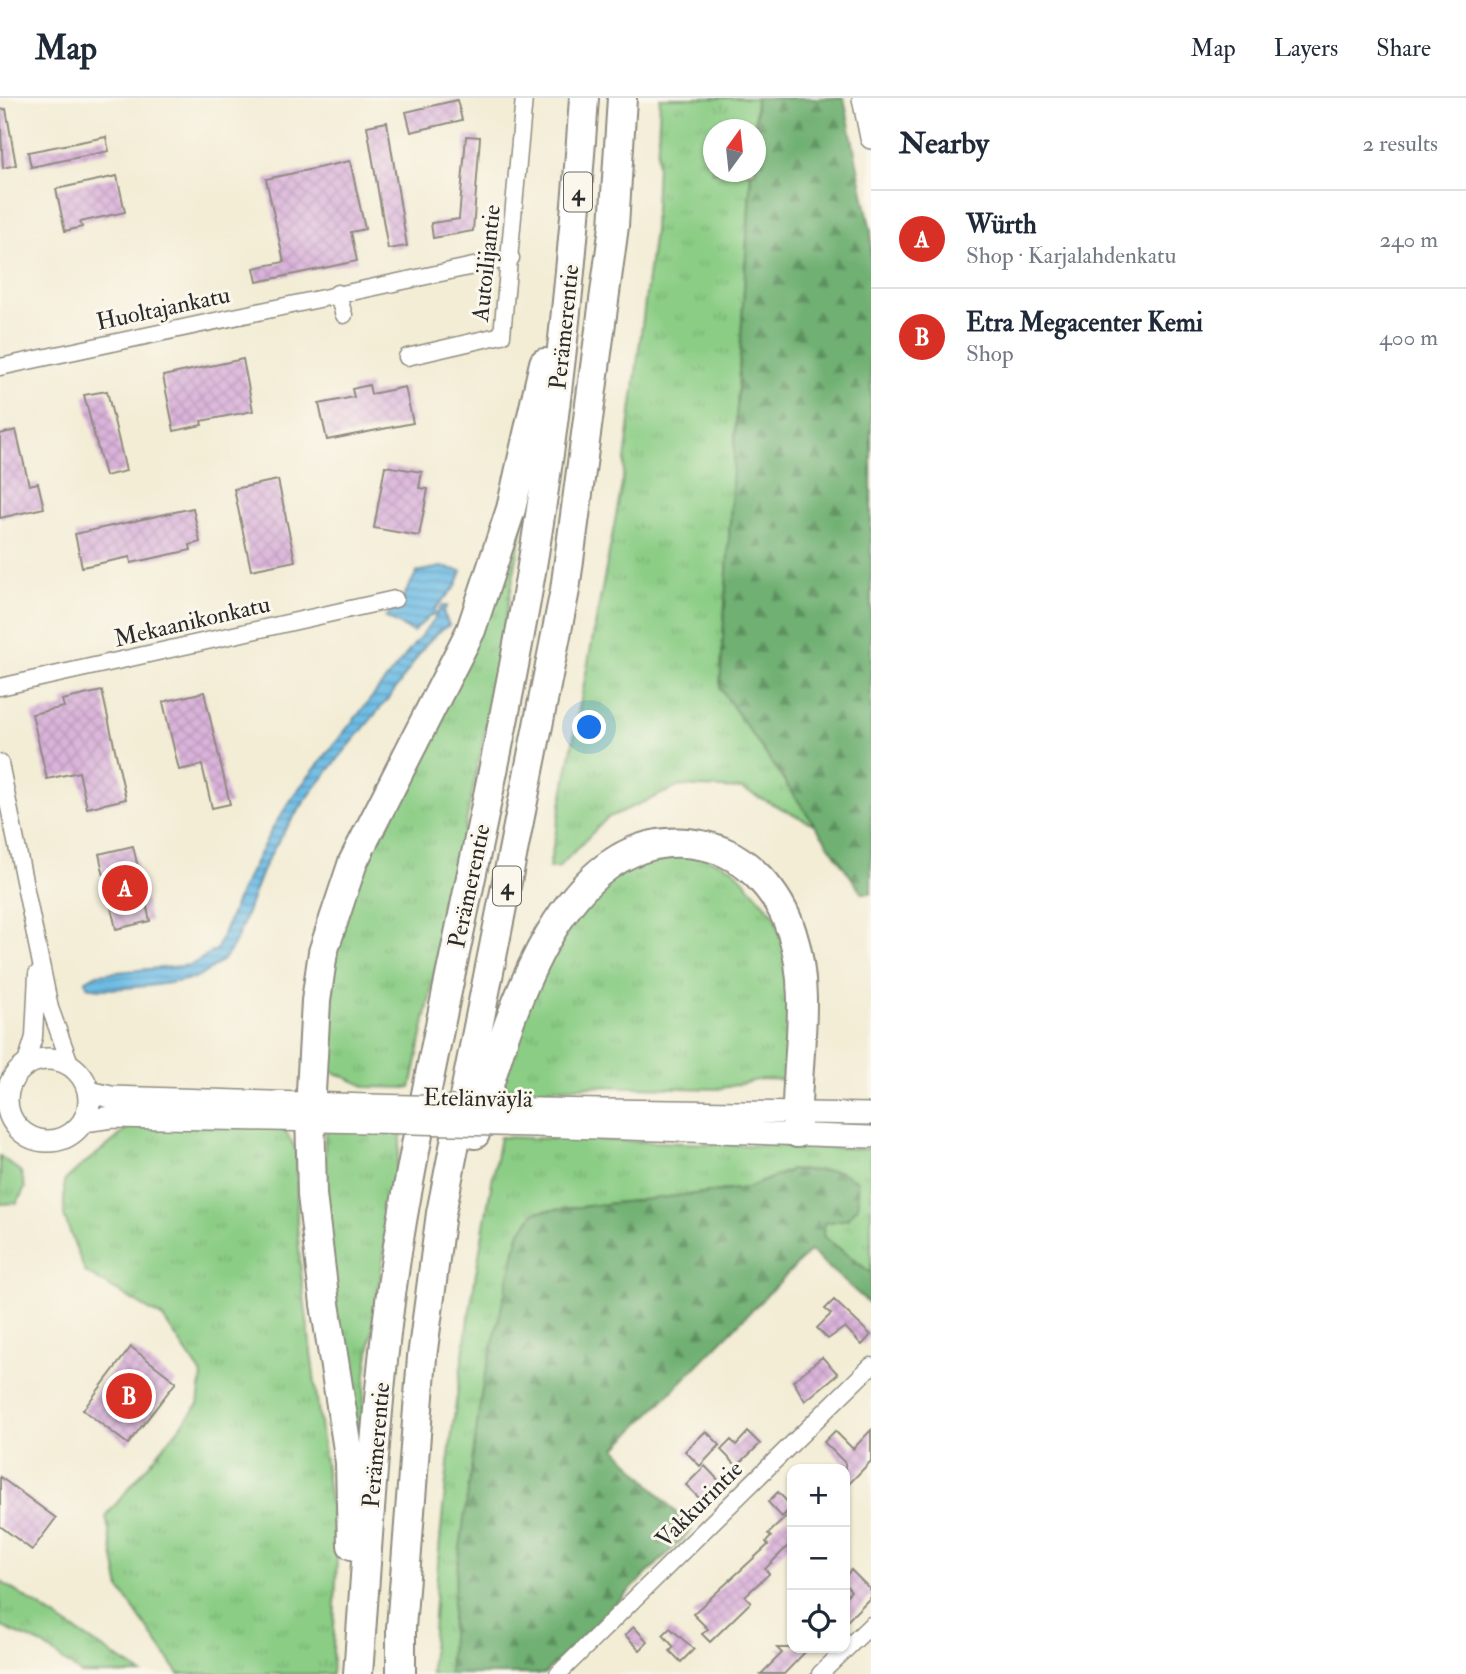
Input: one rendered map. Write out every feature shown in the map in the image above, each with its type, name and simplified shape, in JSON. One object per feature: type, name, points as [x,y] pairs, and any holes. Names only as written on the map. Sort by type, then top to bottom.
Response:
[{"type":"highway","name":"Perämerentie","points":[[358,1674],[379,1399],[404,1206],[520,636],[556,404],[569,285],[584,98]]},
{"type":"highway","name":"Perämerentie","points":[[401,1674],[401,1628],[422,1357],[441,1213],[565,590],[614,226],[622,98]]},
{"type":"highway","points":[[358,1674],[350,1642],[350,1462],[324,1304],[312,1195],[310,1111],[316,1001],[323,952],[332,918],[353,862],[455,664],[475,619],[501,546],[522,468],[555,302],[569,285]]},
{"type":"highway","points":[[422,1357],[438,1309],[453,1215],[490,1080],[514,1014],[546,942],[576,894],[609,863],[651,844],[694,843],[711,847],[745,865],[775,897],[785,913],[798,954],[801,1026],[797,1123]]},
{"type":"main road","points":[[863,98],[871,138]]},
{"type":"main road","points":[[40,1059],[56,1060],[71,1066],[83,1077],[89,1092],[89,1107],[84,1121],[64,1139],[46,1142],[29,1137],[6,1117],[7,1098],[13,1076],[40,1059]]},
{"type":"main road","name":"Etelänväylä","points":[[89,1092],[111,1097],[369,1114],[797,1123],[871,1115]]},
{"type":"main road","name":"Etelänväylä","points":[[84,1121],[112,1117],[310,1111]]},
{"type":"main road","name":"Etelänväylä","points":[[797,1123],[871,1137]]},
{"type":"street","name":"Autoilijantie","points":[[407,357],[502,335],[524,98]]},
{"type":"street","name":"Huoltajankatu","points":[[0,367],[511,258]]},
{"type":"street","points":[[337,293],[344,315]]},
{"type":"street","name":"Mekaanikonkatu","points":[[0,687],[395,599]]},
{"type":"street","points":[[0,764],[50,1008],[71,1066]]},
{"type":"street","points":[[13,1076],[34,1037],[38,950]]},
{"type":"street","name":"Vakkurintie","points":[[558,1674],[871,1366]]},
{"type":"street","points":[[820,1674],[871,1625]]},
{"type":"green space","points":[[660,98],[756,98],[755,119],[703,119],[703,182],[750,182],[720,688],[815,825],[742,789],[680,786],[607,818],[558,868],[549,868],[622,484],[654,230]]},
{"type":"green space","points":[[756,98],[844,98],[871,232],[871,893],[862,893],[720,688],[750,182],[766,182],[766,119],[756,119]]},
{"type":"green space","points":[[520,512],[525,514],[486,726],[411,1088],[367,1087],[325,1068],[327,1002],[339,926]]},
{"type":"green space","points":[[696,854],[733,868],[774,914],[789,960],[789,1080],[762,1079],[718,1089],[589,1086],[540,1090],[498,1088],[520,1026],[550,957],[590,896],[614,874],[642,859]]},
{"type":"green space","points":[[129,1126],[275,1127],[286,1132],[297,1151],[297,1224],[301,1273],[337,1558],[332,1674],[179,1674],[120,1589],[106,1516],[198,1405],[202,1375],[163,1318],[85,1272],[64,1216],[64,1182]]},
{"type":"green space","points":[[331,1129],[402,1131],[366,1373],[358,1470],[323,1208],[325,1133]]},
{"type":"green space","points":[[500,1137],[871,1149],[871,1273],[823,1236],[824,1223],[847,1219],[791,1170],[747,1188],[535,1212],[519,1234],[453,1599],[449,1674],[431,1674],[447,1471],[476,1271]]},
{"type":"green space","points":[[0,1156],[21,1172],[25,1188],[17,1203],[0,1204]]},
{"type":"green space","points":[[791,1170],[839,1171],[857,1181],[858,1207],[847,1219],[824,1223],[823,1236],[871,1273],[871,1305],[810,1251],[616,1448],[692,1530],[544,1674],[449,1674],[453,1599],[482,1389],[519,1234],[535,1212],[747,1188]]},
{"type":"green space","points":[[0,1581],[142,1674],[81,1674],[43,1645],[0,1626]]},
{"type":"water","points":[[441,567],[462,571],[456,586],[434,610],[437,614],[442,606],[447,606],[443,612],[449,625],[425,646],[395,690],[293,818],[260,875],[242,927],[225,958],[202,974],[185,980],[124,988],[88,987],[85,981],[97,974],[191,965],[217,949],[241,890],[273,827],[297,791],[436,617],[432,614],[413,632],[385,617],[400,603],[417,572]]},
{"type":"building","points":[[457,100],[462,120],[411,132],[406,112]]},
{"type":"building","points":[[6,109],[16,165],[3,168],[0,110]]},
{"type":"building","points":[[387,122],[407,246],[388,249],[367,126]]},
{"type":"building","points":[[466,136],[480,137],[473,231],[433,238],[431,223],[459,219]]},
{"type":"building","points":[[106,137],[109,151],[31,167],[28,152]]},
{"type":"building","points":[[350,161],[365,229],[351,232],[357,261],[257,282],[254,268],[284,262],[266,179]]},
{"type":"building","points":[[117,176],[125,212],[80,222],[82,227],[65,231],[56,189]]},
{"type":"building","points":[[243,359],[253,411],[201,421],[202,425],[174,431],[163,376]]},
{"type":"building","points":[[369,385],[371,394],[405,387],[413,423],[327,440],[319,404],[354,397],[352,389]]},
{"type":"building","points":[[107,391],[126,471],[105,476],[84,395]]},
{"type":"building","points":[[16,430],[29,485],[38,483],[44,508],[0,518],[0,434]]},
{"type":"building","points":[[385,466],[422,472],[419,488],[428,489],[419,536],[374,528]]},
{"type":"building","points":[[278,480],[295,561],[251,570],[234,489]]},
{"type":"building","points":[[193,508],[200,542],[190,545],[191,550],[131,563],[130,557],[82,567],[75,534]]},
{"type":"building","points":[[102,691],[126,799],[87,808],[79,772],[47,779],[32,714],[64,707],[62,700]]},
{"type":"building","points":[[204,692],[230,804],[212,808],[202,765],[179,770],[163,702]]},
{"type":"building","points":[[133,846],[150,921],[116,929],[99,854]]},
{"type":"building","points":[[834,1300],[871,1335],[862,1345],[845,1327],[828,1339],[817,1328],[831,1314],[825,1309]]},
{"type":"building","points":[[131,1347],[176,1382],[128,1444],[83,1410]]},
{"type":"building","points":[[822,1357],[838,1374],[805,1401],[793,1381]]},
{"type":"building","points":[[871,1430],[871,1461],[850,1483],[850,1464],[845,1464],[824,1442],[835,1431],[853,1449]]},
{"type":"building","points":[[706,1431],[720,1445],[700,1466],[685,1451]]},
{"type":"building","points":[[748,1432],[760,1444],[737,1466],[721,1450],[731,1440],[736,1445]]},
{"type":"building","points":[[705,1466],[722,1484],[701,1500],[686,1485]]},
{"type":"building","points":[[0,1477],[56,1518],[32,1550],[0,1526]]},
{"type":"building","points":[[778,1492],[787,1502],[787,1512],[782,1517],[768,1502]]},
{"type":"building","points":[[786,1517],[787,1547],[765,1569],[769,1574],[745,1596],[751,1602],[710,1642],[702,1634],[708,1629],[693,1614],[768,1545],[766,1542],[771,1537],[768,1534]]},
{"type":"building","points":[[850,1571],[871,1590],[871,1597],[850,1618],[851,1591]]},
{"type":"building","points":[[634,1627],[648,1642],[640,1650],[625,1635]]},
{"type":"building","points":[[670,1628],[694,1649],[681,1662],[670,1651],[674,1647],[663,1635]]},
{"type":"building","points":[[777,1648],[787,1648],[787,1653],[804,1653],[784,1674],[761,1674],[782,1653]]},
{"type":"place","name":"Würth","points":[[125,888]]},
{"type":"place","name":"Etra Megacenter Kemi","points":[[129,1396]]}]
